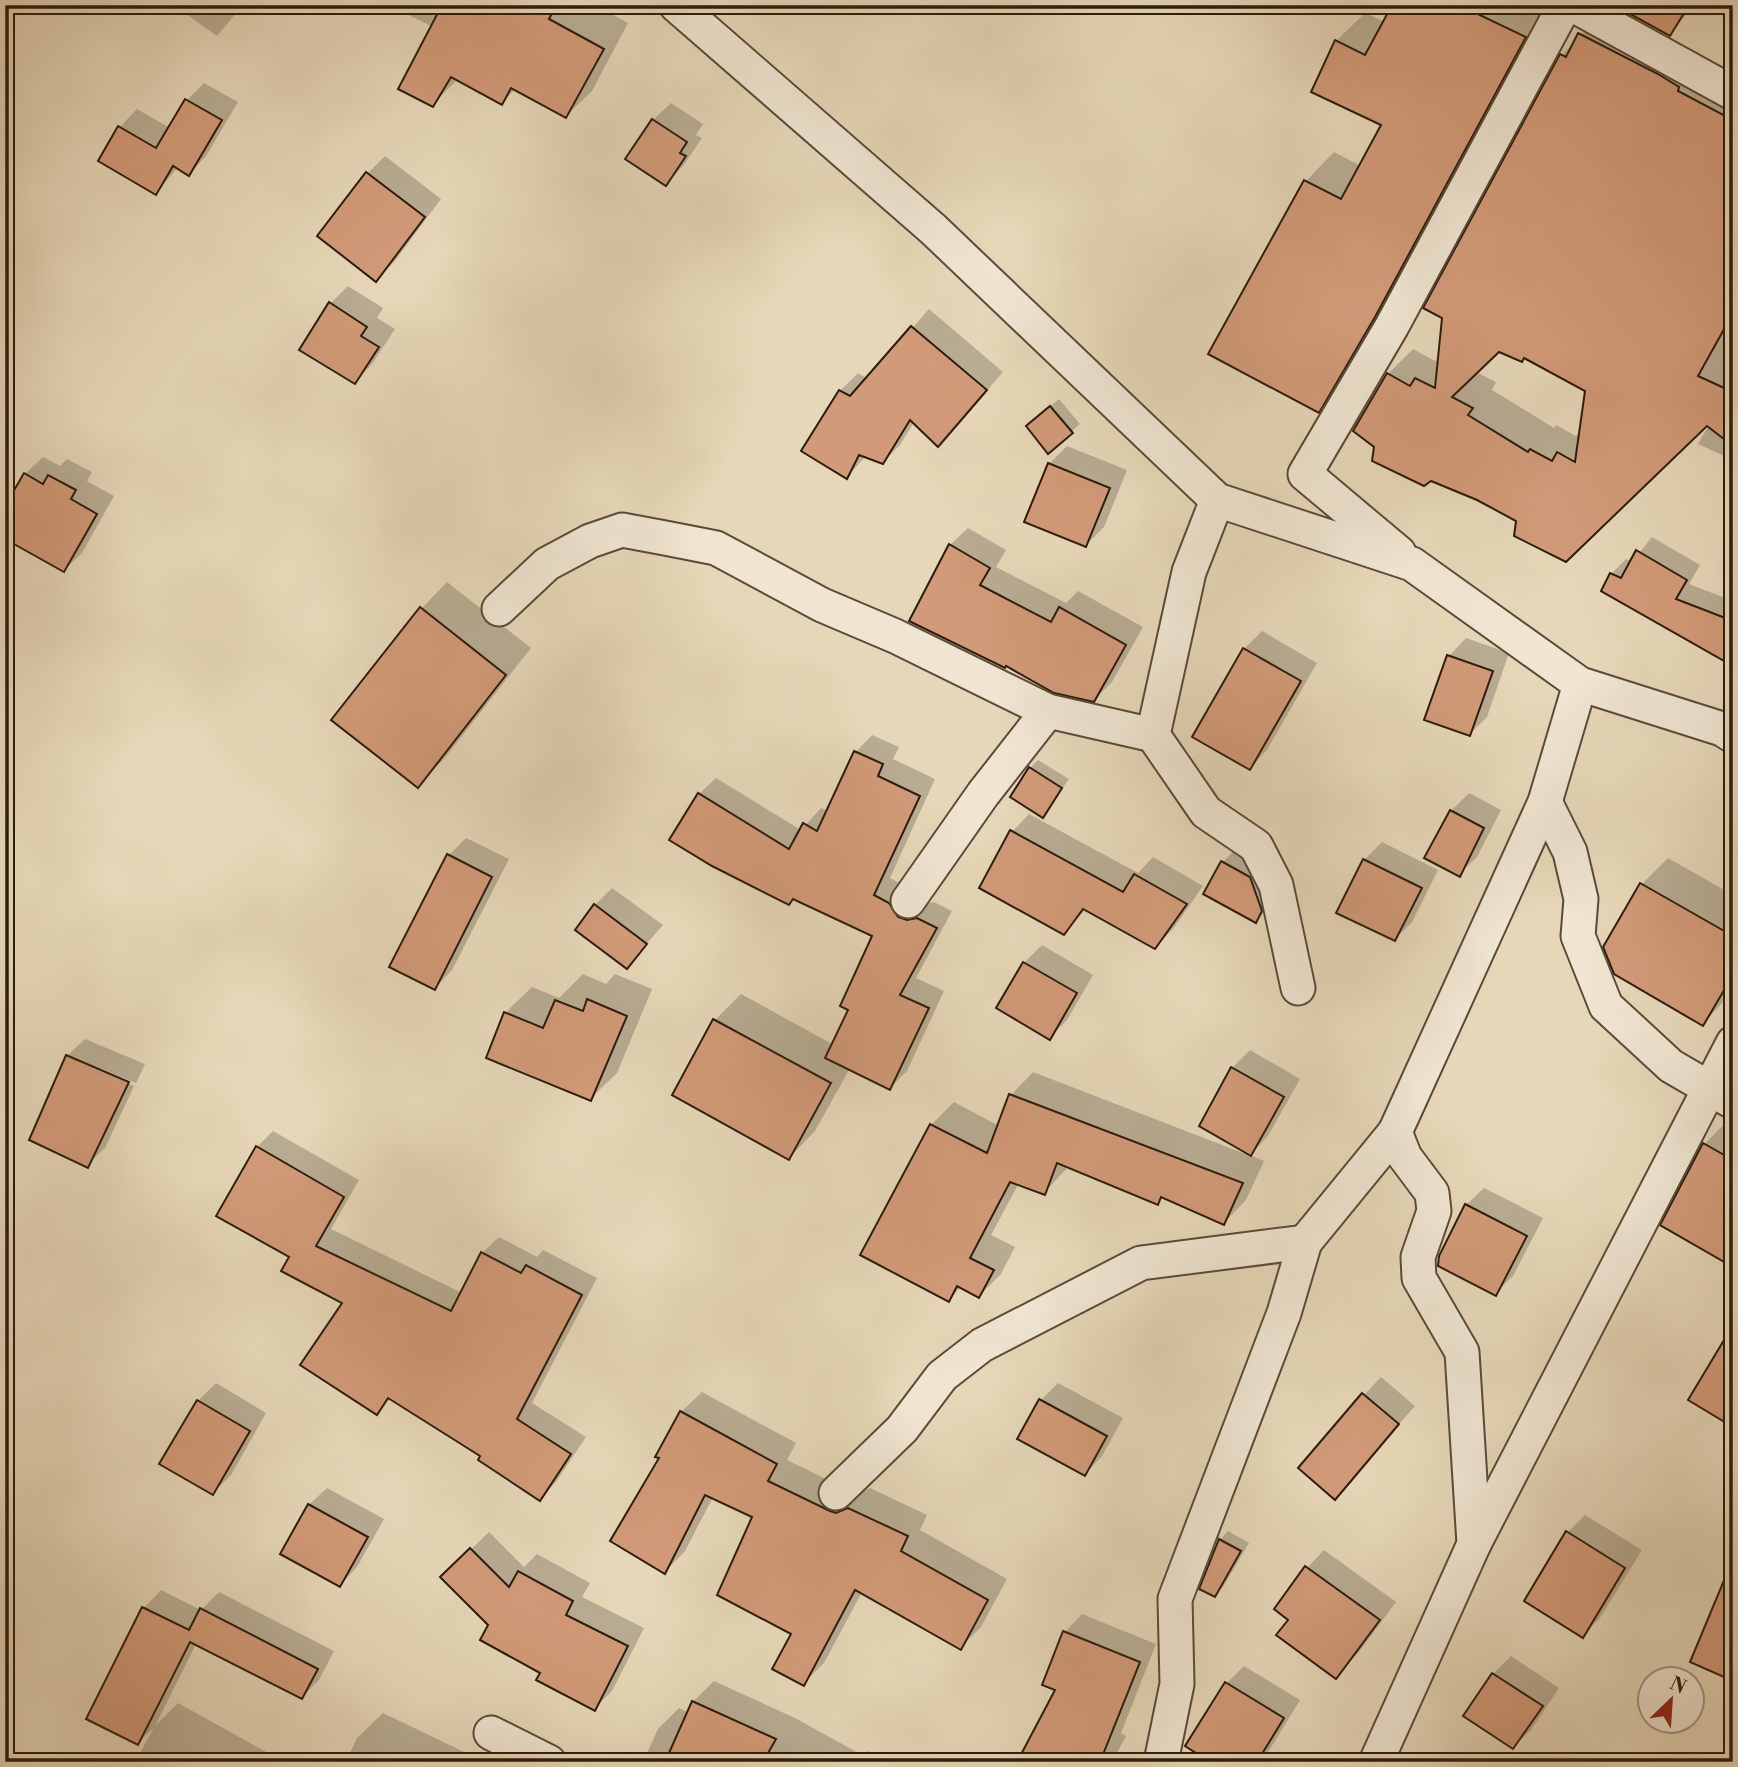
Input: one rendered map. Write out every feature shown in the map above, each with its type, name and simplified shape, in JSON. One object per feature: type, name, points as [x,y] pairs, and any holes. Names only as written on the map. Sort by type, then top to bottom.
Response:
[{"type":"street","points":[[676,5],[933,229],[1217,500],[1412,564]]},
{"type":"street","points":[[1564,5],[1392,326],[1305,474],[1412,564],[1580,684],[1722,729],[1733,736]]},
{"type":"street","points":[[1573,5],[1733,93]]},
{"type":"street","points":[[1153,734],[1189,572],[1217,500]]},
{"type":"street","points":[[499,609],[547,564],[590,541],[622,530],[665,538],[716,548],[822,605],[895,636],[1048,711],[1153,734],[1206,812],[1256,846],[1276,885],[1298,988]]},
{"type":"street","points":[[1161,1762],[1177,1684],[1175,1599],[1284,1313],[1305,1242],[1395,1132],[1545,802],[1580,684]]},
{"type":"street","points":[[908,901],[983,794],[1048,711]]},
{"type":"street","points":[[1545,802],[1570,852],[1581,899],[1578,936],[1606,1006],[1671,1066],[1721,1096]]},
{"type":"street","points":[[1376,1762],[1474,1544],[1721,1096],[1733,1043]]},
{"type":"street","points":[[1395,1132],[1405,1157],[1432,1192],[1434,1211],[1418,1257],[1419,1278],[1462,1352],[1474,1544]]},
{"type":"street","points":[[836,1493],[902,1429],[942,1376],[982,1345],[1141,1263],[1305,1242]]},
{"type":"street","points":[[491,1733],[549,1762]]},
{"type":"building","points":[[442,5],[556,5],[549,19],[604,49],[566,118],[511,88],[502,105],[451,77],[433,107],[398,89]]},
{"type":"building","points":[[1392,5],[1459,5],[1526,37],[1375,317],[1319,413],[1208,354],[1304,180],[1341,199],[1381,125],[1311,92],[1335,40],[1365,55]]},
{"type":"building","points":[[1623,5],[1689,5],[1670,36],[1621,9]]},
{"type":"building","points":[[1578,33],[1658,74],[1679,87],[1678,91],[1733,120],[1733,313],[1698,376],[1733,392],[1733,446],[1707,426],[1566,562],[1514,536],[1516,521],[1477,500],[1431,481],[1424,486],[1372,461],[1374,447],[1353,431],[1387,373],[1410,386],[1415,378],[1435,388],[1442,318],[1423,308],[1560,54],[1566,57]],"holes":[[[1499,352],[1522,362],[1524,358],[1585,391],[1575,462],[1557,452],[1552,461],[1530,449],[1528,452],[1468,415],[1473,408],[1452,397]]]},
{"type":"building","points":[[185,99],[222,120],[189,176],[173,166],[156,195],[98,161],[118,126],[156,148]]},
{"type":"building","points":[[652,119],[687,142],[680,153],[686,156],[666,186],[625,159]]},
{"type":"building","points":[[366,172],[425,217],[376,282],[317,236]]},
{"type":"building","points":[[329,302],[367,327],[361,336],[379,347],[355,384],[299,350]]},
{"type":"building","points":[[911,326],[987,390],[938,447],[910,420],[883,464],[859,455],[847,479],[801,451],[839,390],[850,396]]},
{"type":"building","points":[[1050,406],[1073,433],[1048,454],[1026,426]]},
{"type":"building","points":[[1048,463],[1110,488],[1086,547],[1024,522]]},
{"type":"building","points":[[24,473],[43,484],[48,475],[76,490],[71,499],[97,514],[64,572],[5,539],[5,506]]},
{"type":"building","points":[[949,544],[990,568],[980,585],[1051,622],[1059,607],[1126,645],[1094,702],[1054,693],[1006,666],[1005,668],[909,621]]},
{"type":"building","points":[[1636,550],[1687,580],[1676,599],[1733,621],[1733,666],[1601,591],[1610,573],[1621,578]]},
{"type":"building","points":[[420,607],[506,675],[418,788],[331,720]]},
{"type":"building","points":[[1243,648],[1301,681],[1250,770],[1192,737]]},
{"type":"building","points":[[1447,655],[1493,671],[1470,736],[1424,720]]},
{"type":"building","points":[[854,751],[883,764],[878,776],[920,796],[874,895],[889,903],[898,917],[907,920],[917,918],[937,928],[900,995],[929,1008],[890,1090],[825,1058],[848,1010],[840,1006],[872,936],[793,899],[789,905],[712,866],[669,840],[698,793],[789,849],[803,823],[817,831]]},
{"type":"building","points":[[1029,767],[1062,788],[1043,818],[1010,797]]},
{"type":"building","points":[[1450,810],[1484,828],[1460,877],[1424,858]]},
{"type":"building","points":[[1010,830],[1123,892],[1134,874],[1187,904],[1155,949],[1083,909],[1064,935],[979,888]]},
{"type":"building","points":[[447,854],[492,877],[435,990],[389,967]]},
{"type":"building","points":[[1363,859],[1422,888],[1395,941],[1336,913]]},
{"type":"building","points":[[1221,861],[1250,877],[1262,911],[1256,923],[1203,894]]},
{"type":"building","points":[[1640,883],[1733,936],[1733,975],[1703,1026],[1614,974],[1603,947]]},
{"type":"building","points":[[594,904],[647,944],[627,969],[575,930]]},
{"type":"building","points":[[1023,962],[1077,993],[1050,1040],[996,1008]]},
{"type":"building","points":[[587,999],[627,1016],[591,1101],[486,1058],[504,1012],[543,1028],[555,1000],[583,1011]]},
{"type":"building","points":[[713,1019],[831,1083],[789,1160],[672,1095]]},
{"type":"building","points":[[66,1055],[129,1082],[88,1168],[29,1140]]},
{"type":"building","points":[[1231,1067],[1284,1097],[1251,1156],[1199,1126]]},
{"type":"building","points":[[1009,1094],[1243,1183],[1224,1225],[1161,1197],[1158,1205],[1057,1163],[1045,1195],[1010,1182],[970,1258],[994,1270],[979,1298],[957,1286],[949,1302],[860,1255],[930,1124],[987,1153]]},
{"type":"building","points":[[1703,1143],[1733,1160],[1733,1267],[1660,1225]]},
{"type":"building","points":[[256,1146],[344,1197],[316,1246],[451,1311],[481,1252],[521,1273],[526,1265],[582,1295],[517,1419],[571,1454],[540,1501],[478,1460],[480,1456],[388,1398],[377,1415],[300,1365],[342,1303],[281,1271],[289,1257],[216,1216]]},
{"type":"building","points":[[1465,1204],[1527,1236],[1496,1296],[1438,1266],[1439,1256]]},
{"type":"building","points":[[1733,1325],[1733,1427],[1688,1400]]},
{"type":"building","points":[[1362,1393],[1399,1424],[1335,1500],[1298,1468]]},
{"type":"building","points":[[1039,1399],[1107,1436],[1085,1476],[1017,1439]]},
{"type":"building","points":[[197,1400],[250,1431],[213,1495],[159,1464]]},
{"type":"building","points":[[680,1411],[777,1464],[768,1481],[830,1511],[836,1513],[848,1508],[908,1536],[901,1551],[988,1600],[961,1650],[855,1590],[804,1686],[772,1669],[791,1634],[717,1595],[752,1517],[705,1495],[665,1574],[610,1541],[659,1458],[655,1457]]},
{"type":"building","points":[[308,1504],[368,1537],[340,1587],[280,1554]]},
{"type":"building","points":[[1566,1531],[1625,1568],[1583,1638],[1524,1601]]},
{"type":"building","points":[[1219,1539],[1241,1551],[1215,1597],[1199,1589]]},
{"type":"building","points":[[470,1548],[509,1587],[518,1571],[573,1601],[566,1615],[628,1646],[595,1711],[536,1680],[540,1673],[480,1640],[488,1625],[440,1577]]},
{"type":"building","points":[[1733,1561],[1733,1681],[1706,1669],[1706,1666],[1690,1662]]},
{"type":"building","points":[[1305,1566],[1380,1620],[1336,1679],[1276,1635],[1288,1620],[1274,1609]]},
{"type":"building","points":[[142,1607],[189,1630],[200,1608],[318,1669],[302,1699],[190,1642],[138,1745],[86,1719]]},
{"type":"building","points":[[1063,1631],[1140,1662],[1100,1762],[1017,1762],[1055,1690],[1042,1685]]},
{"type":"building","points":[[1492,1673],[1543,1706],[1513,1749],[1463,1716]]},
{"type":"building","points":[[1225,1682],[1284,1718],[1257,1762],[1210,1762],[1185,1746]]},
{"type":"building","points":[[692,1701],[776,1739],[763,1762],[665,1762]]}]
